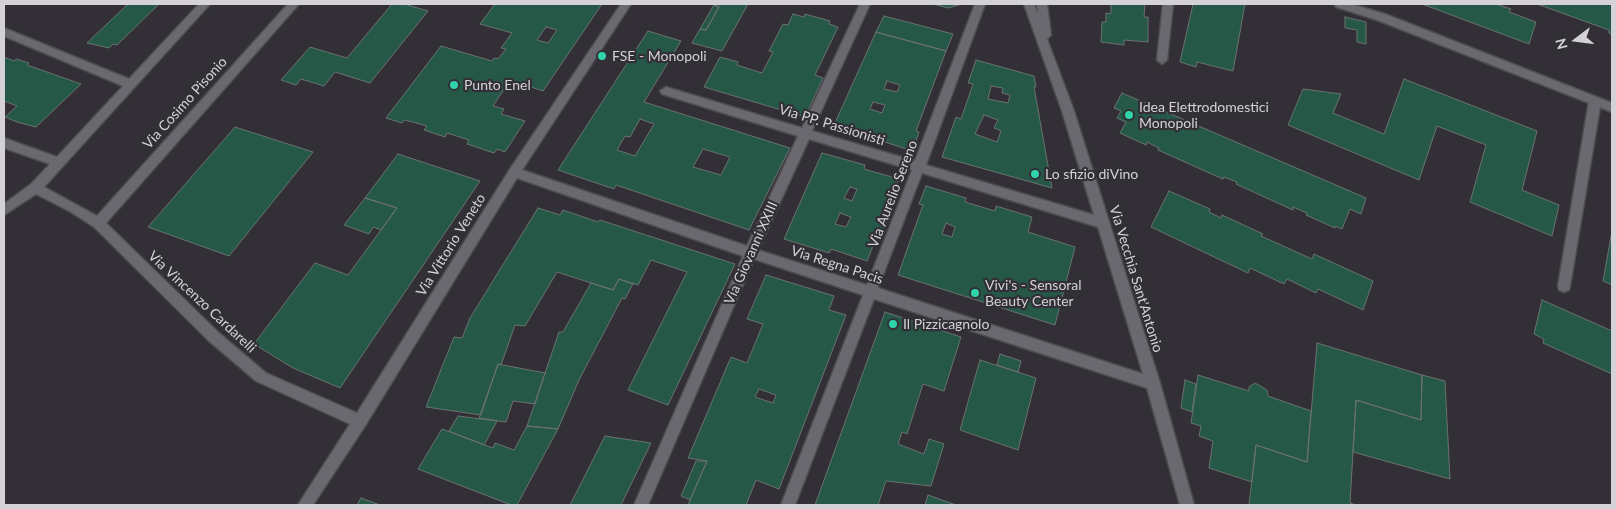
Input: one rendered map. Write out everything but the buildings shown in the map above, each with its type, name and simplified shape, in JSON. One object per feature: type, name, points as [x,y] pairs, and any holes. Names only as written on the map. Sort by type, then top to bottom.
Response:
[{"type":"street","points":[[4,210],[35,188],[129,84],[206,4]]},
{"type":"street","name":"Via Cosimo Pisonio","points":[[98,223],[294,4]]},
{"type":"street","name":"Via Vittorio Veneto","points":[[305,505],[360,421],[514,172],[626,4]]},
{"type":"street","name":"Via Giovanni XXIII","points":[[641,505],[750,253],[865,4]]},
{"type":"street","name":"Via Aurelio Sereno","points":[[788,505],[919,168],[980,4]]},
{"type":"street","name":"Via Vecchia Sant'Antonio","points":[[1029,4],[1068,111],[1153,382],[1187,505]]},
{"type":"street","name":"Via Vecchia Sant'Antonio","points":[[1042,4],[1051,64]]},
{"type":"street","points":[[1162,60],[1168,4]]},
{"type":"street","points":[[1340,4],[1381,17],[1612,108]]},
{"type":"street","points":[[4,32],[129,84]]},
{"type":"street","name":"Via PP. Passionisti","points":[[666,91],[1103,224]]},
{"type":"street","points":[[1564,286],[1595,101]]},
{"type":"street","points":[[4,143],[58,162]]},
{"type":"street","name":"Via Regna Pacis","points":[[514,172],[750,253],[1153,382]]},
{"type":"street","name":"Via Vincenzo Cardarelli","points":[[35,188],[75,208],[98,223],[214,338],[261,377],[360,421]]},
{"type":"place","name":"FSE - Monopoli","points":[[602,56]]},
{"type":"place","name":"Punto Enel","points":[[454,85]]},
{"type":"place","name":"Idea Elettrodomestici Monopoli","points":[[1129,115]]},
{"type":"place","name":"Lo sfizio diVino","points":[[1035,174]]},
{"type":"place","name":"Vivi's - Sensoral Beauty Center","points":[[975,293]]},
{"type":"place","name":"Il Pizzicagnolo","points":[[893,324]]}]
